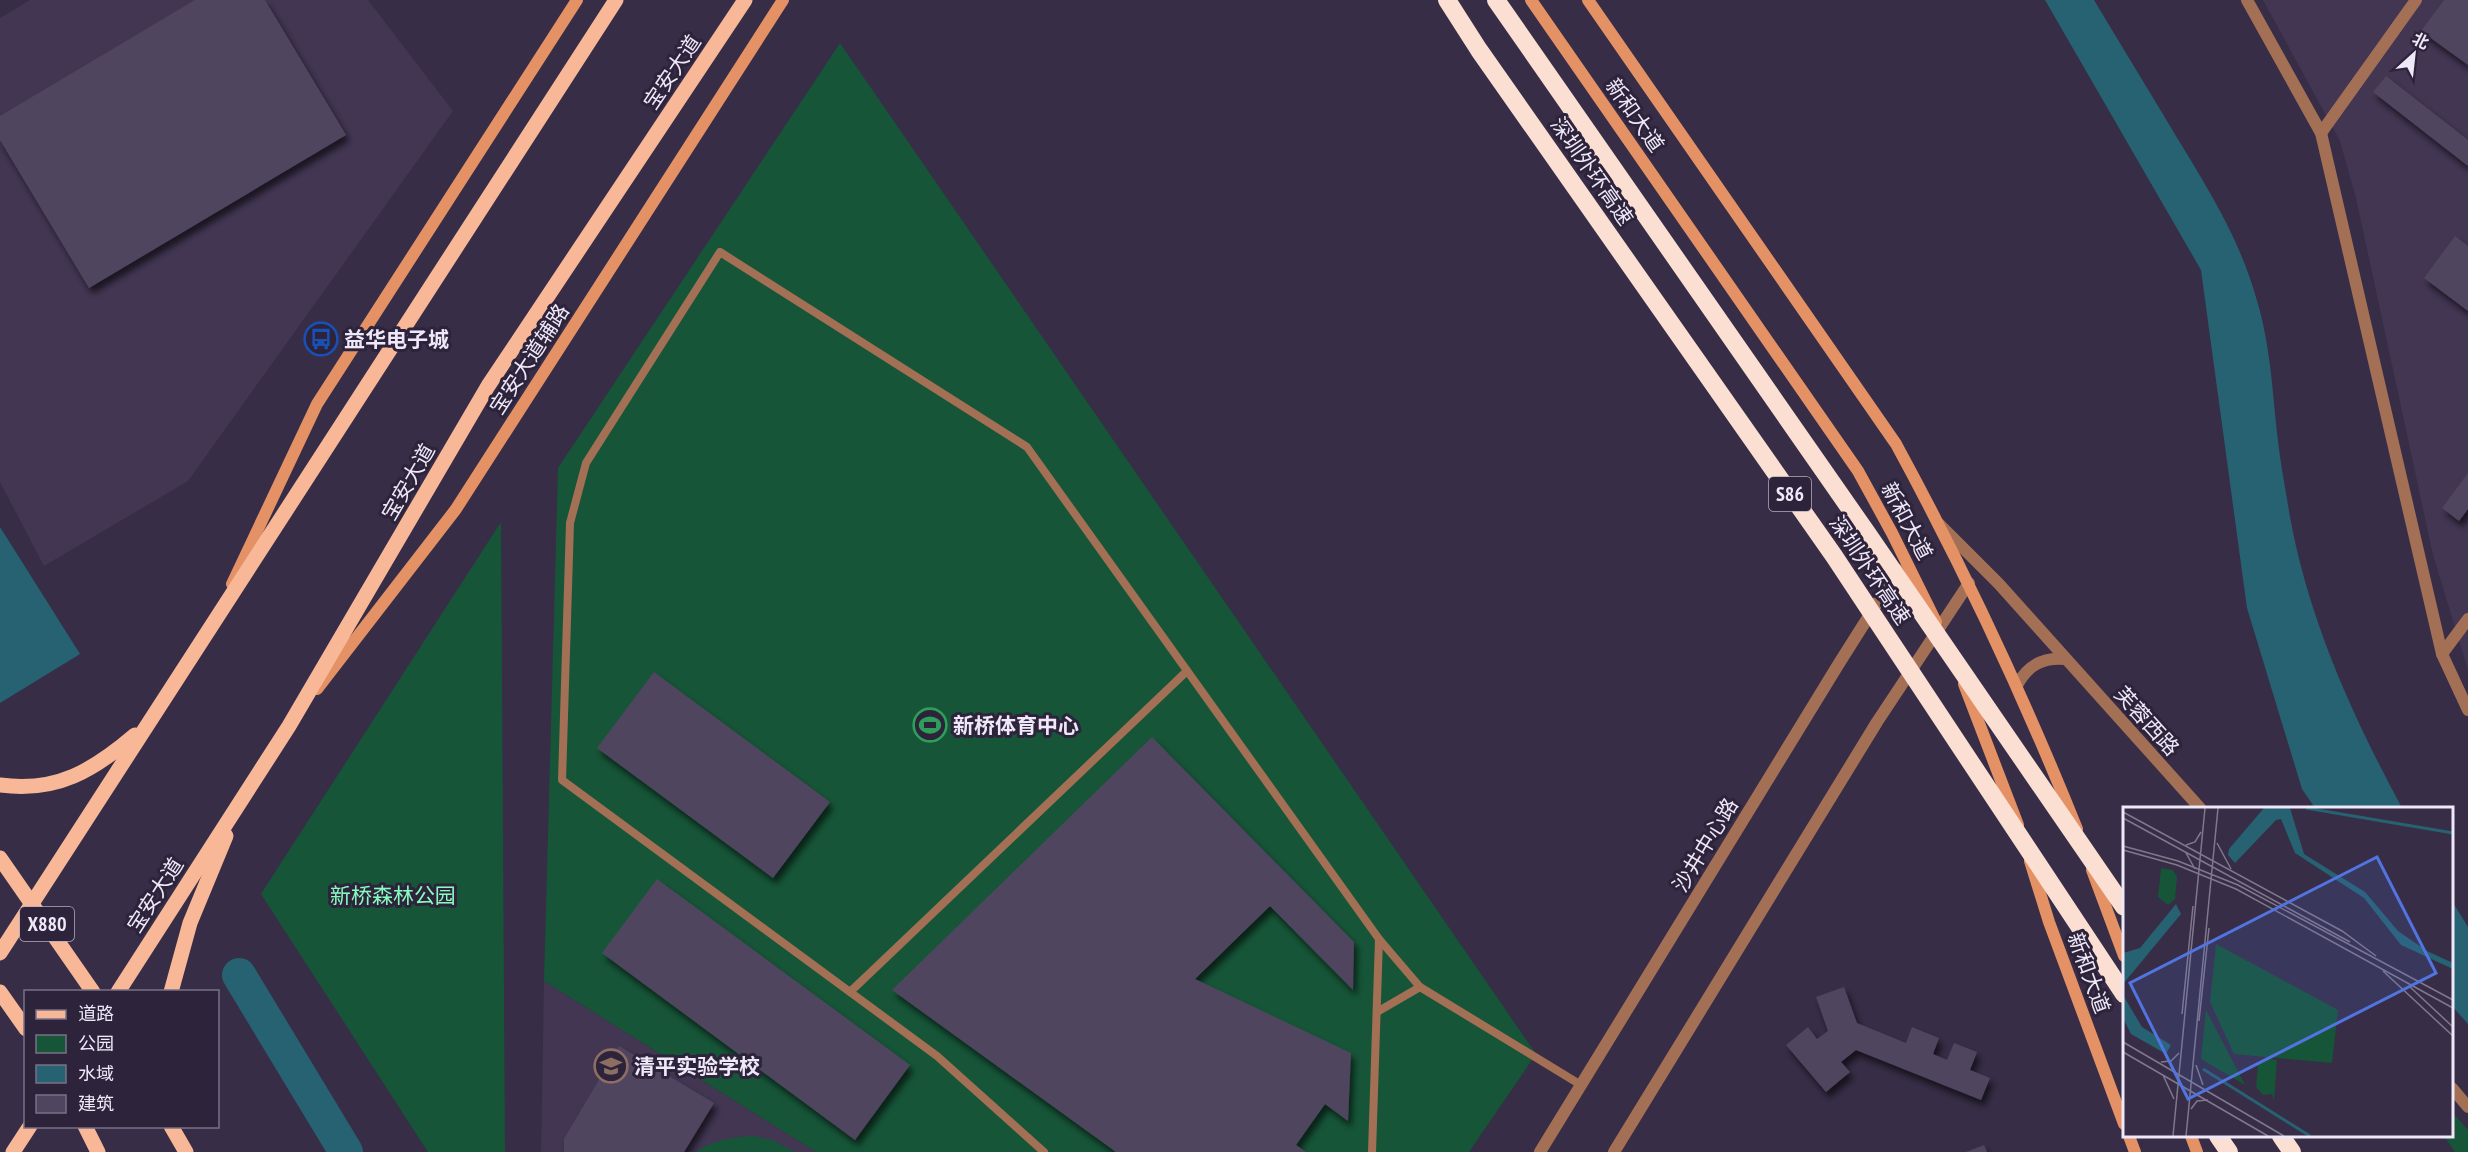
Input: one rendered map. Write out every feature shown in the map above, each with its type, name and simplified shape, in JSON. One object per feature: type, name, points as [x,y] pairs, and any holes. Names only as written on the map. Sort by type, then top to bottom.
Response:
[{"type":"highway","name":"深圳外环高速","points":[[1447,0],[1479,50],[1834,556],[2123,992]]},
{"type":"highway","name":"深圳外环高速","points":[[1496,0],[1861,523],[2123,906]]},
{"type":"highway","points":[[2219,1137],[2229,1152]]},
{"type":"highway","points":[[2282,1137],[2292,1152]]},
{"type":"main road","points":[[214,623],[317,404],[577,0]]},
{"type":"main road","points":[[0,953],[616,0]]},
{"type":"main road","name":"宝安大道","points":[[118,990],[289,726],[489,386],[745,0]]},
{"type":"main road","name":"宝安大道辅路","points":[[289,726],[456,509],[783,0]]},
{"type":"main road","name":"新和大道","points":[[1532,0],[1858,471],[1905,559],[1939,629],[2006,789],[2049,922],[2123,1121]]},
{"type":"main road","name":"新和大道","points":[[1588,0],[1896,444],[1969,583],[2017,685],[2070,812],[2123,953]]},
{"type":"main road","points":[[0,785],[43,786],[70,779],[96,766],[149,723]]},
{"type":"main road","points":[[172,990],[190,923],[242,800]]},
{"type":"main road","name":"X880","points":[[0,858],[92,990]]},
{"type":"main road","points":[[0,992],[24,1026]]},
{"type":"main road","points":[[13,1152],[29,1128]]},
{"type":"main road","points":[[86,1128],[98,1152]]},
{"type":"main road","points":[[172,1128],[185,1150]]},
{"type":"main road","points":[[177,1128],[185,1150]]},
{"type":"main road","points":[[2129,1137],[2135,1152]]},
{"type":"main road","points":[[2191,1137],[2197,1152]]},
{"type":"street","points":[[2247,0],[2321,133],[2442,654],[2468,710]]},
{"type":"street","points":[[2321,133],[2416,0]]},
{"type":"street","name":"芙蓉西路","points":[[1939,524],[1999,584],[2199,807]]},
{"type":"street","name":"沙井中心路","points":[[1540,1152],[1905,559]]},
{"type":"street","points":[[1614,1152],[1877,722],[1969,583]]},
{"type":"street","points":[[2442,654],[2468,619]]},
{"type":"street","points":[[2017,685],[2022,676],[2036,663],[2046,659],[2066,659]]},
{"type":"street","points":[[2453,1091],[2468,1107]]},
{"type":"lane","points":[[1044,1152],[937,1056],[562,780],[570,523],[586,463],[720,252],[1027,447],[1379,939],[1420,987],[1581,1085]]},
{"type":"lane","points":[[850,992],[1187,671]]},
{"type":"lane","points":[[1372,1152],[1379,939]]},
{"type":"lane","points":[[1377,1012],[1420,987]]},
{"type":"shaded area","points":[[30,0],[368,0],[453,111],[188,481],[44,566],[0,482],[0,18]]},
{"type":"shaded area","points":[[2263,0],[2468,0],[2468,670],[2433,555],[2356,198],[2340,141]]},
{"type":"shaded area","name":"清平实验学校","points":[[544,981],[816,1152],[541,1152]]},
{"type":"green space","name":"新桥体育中心","points":[[840,43],[1536,1054],[1469,1152],[816,1152],[544,981],[558,468]]},
{"type":"green space","name":"新桥森林公园","points":[[501,522],[505,1152],[428,1152],[261,894]]},
{"type":"green space","points":[[2453,1113],[2468,1130],[2468,1152],[2455,1152],[2445,1137],[2453,1137]]},
{"type":"green space","points":[[753,1136],[772,1140],[795,1152],[696,1152],[723,1140]]},
{"type":"water","points":[[2045,0],[2094,0],[2210,193],[2240,252],[2255,294],[2264,331],[2290,517],[2309,594],[2350,703],[2401,807],[2314,807],[2302,789],[2247,608],[2201,270]]},
{"type":"water","points":[[0,527],[80,654],[0,703]]},
{"type":"water","points":[[2453,903],[2468,927],[2468,1024],[2453,1007]]},
{"type":"building","points":[[195,0],[265,0],[346,135],[89,288],[0,140],[0,116]]},
{"type":"building","points":[[2444,0],[2468,0],[2468,65],[2421,31]]},
{"type":"building","points":[[2386,76],[2468,140],[2468,166],[2373,92]]},
{"type":"building","points":[[2455,236],[2468,246],[2468,311],[2424,278]]},
{"type":"building","points":[[2468,473],[2468,509],[2459,521],[2442,508]]},
{"type":"building","points":[[654,672],[830,802],[773,878],[597,748]]},
{"type":"building","points":[[1152,737],[1354,942],[1353,990],[1270,906],[1195,979],[1351,1053],[1348,1121],[1325,1104],[1296,1145],[1306,1152],[1116,1152],[892,990]]},
{"type":"building","points":[[657,879],[910,1065],[855,1140],[602,953]]},
{"type":"building","points":[[1844,987],[1857,1023],[1906,1043],[1912,1027],[1939,1038],[1933,1054],[1947,1060],[1954,1043],[1977,1052],[1970,1070],[1990,1078],[1981,1100],[1856,1050],[1841,1062],[1850,1072],[1826,1092],[1786,1045],[1808,1027],[1817,1039],[1828,1031],[1816,997]]},
{"type":"building","points":[[619,1046],[714,1103],[684,1152],[564,1152],[564,1139]]},
{"type":"building","points":[[1984,1145],[1987,1152],[1966,1152]]},
{"type":"waterway","points":[[239,975],[346,1152]]},
{"type":"place","name":"益华电子城","points":[[321,339]]},
{"type":"place","name":"新桥体育中心","points":[[930,725]]},
{"type":"place","name":"清平实验学校","points":[[611,1066]]}]
